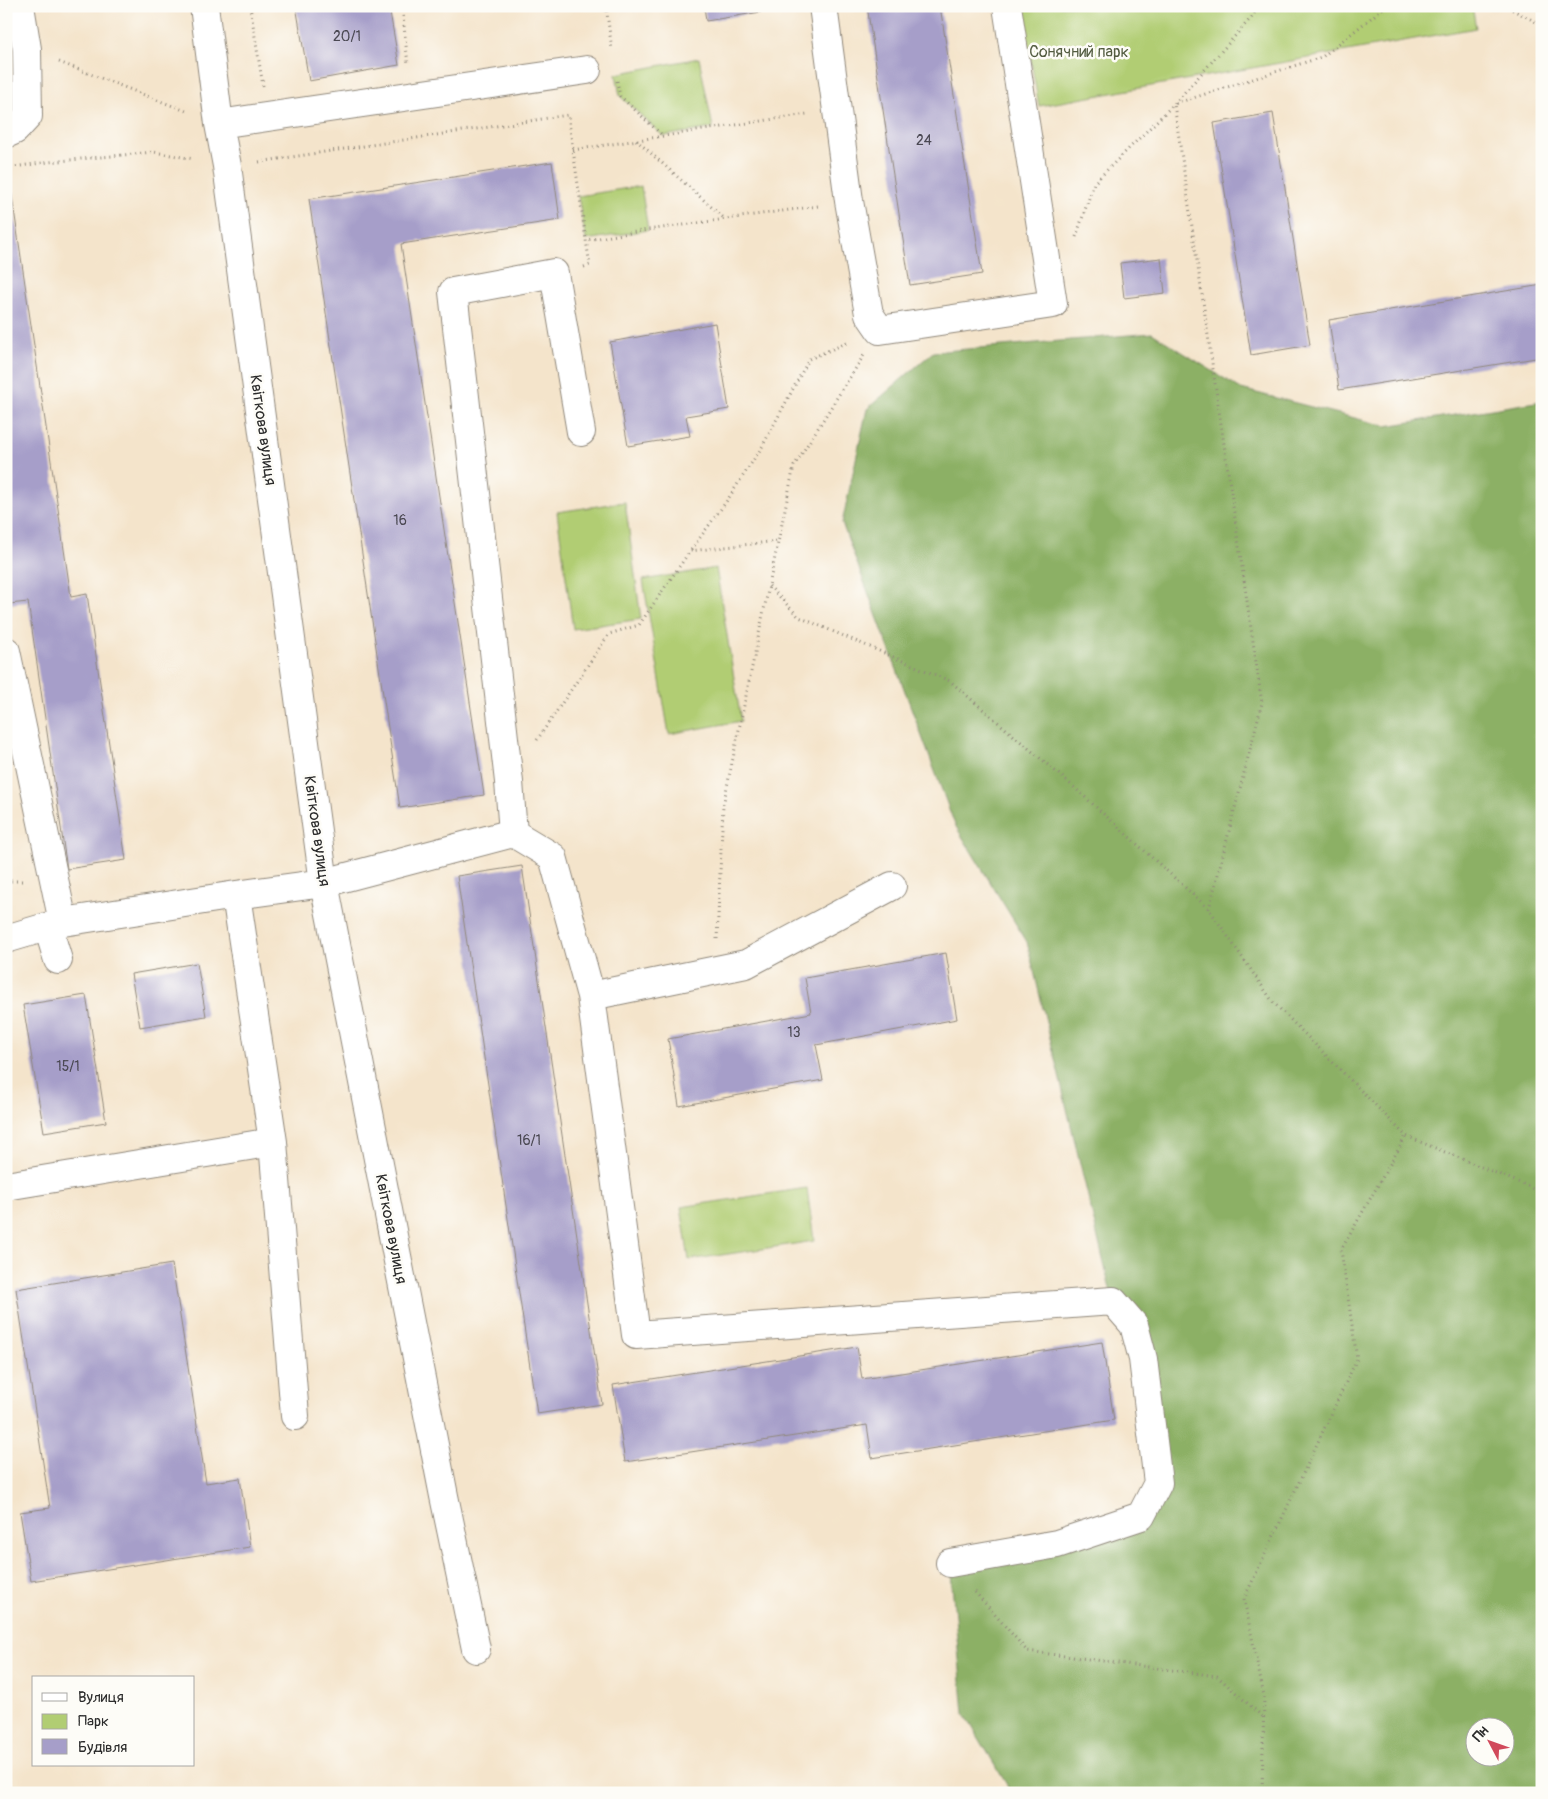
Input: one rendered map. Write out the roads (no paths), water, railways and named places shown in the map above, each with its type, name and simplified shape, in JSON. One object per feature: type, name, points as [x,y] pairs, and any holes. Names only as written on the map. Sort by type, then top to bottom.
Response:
[{"type":"street","points":[[6,134],[15,130],[28,116],[27,49],[20,6]]},
{"type":"street","name":"Квіткова вулиця","points":[[204,6],[219,124],[228,166],[324,883],[442,1487],[476,1649]]},
{"type":"street","points":[[823,6],[849,201],[869,314],[880,330],[1053,304],[1007,6]]},
{"type":"street","points":[[219,124],[587,70]]},
{"type":"street","points":[[513,833],[509,782],[453,292],[554,273],[581,432]]},
{"type":"street","points":[[6,651],[56,925],[58,960]]},
{"type":"street","points":[[6,939],[56,925],[236,895],[324,883],[513,833],[554,857],[590,996],[636,1335],[1112,1301],[1134,1325],[1144,1359],[1158,1483],[1142,1516],[1057,1544],[950,1563]]},
{"type":"street","points":[[590,996],[746,964],[892,886]]},
{"type":"street","points":[[236,895],[273,1142],[295,1416]]},
{"type":"street","points":[[6,1186],[273,1142]]},
{"type":"park label","name":"Сонячний парк","points":[[1079,52]]}]
